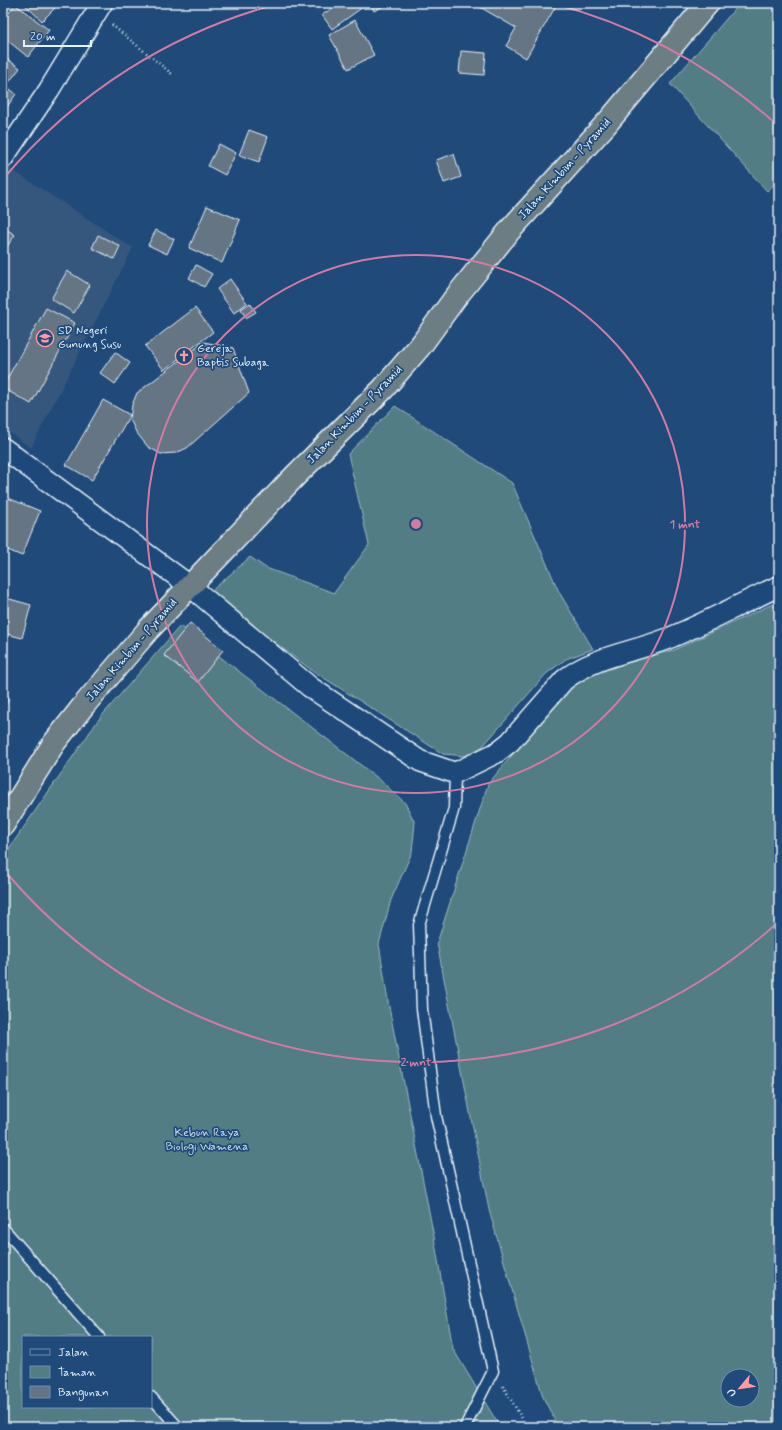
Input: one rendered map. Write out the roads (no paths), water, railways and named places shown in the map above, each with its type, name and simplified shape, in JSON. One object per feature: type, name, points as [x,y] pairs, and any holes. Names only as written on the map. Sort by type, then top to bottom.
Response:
[{"type":"highway","name":"Jalan Kimbim - Pyramid","points":[[3,825],[54,743],[84,705],[149,629],[383,389],[421,345],[455,298],[510,230],[607,123],[708,3]]},
{"type":"street","points":[[3,158],[49,90],[100,8]]},
{"type":"street","points":[[3,448],[190,586],[310,686],[420,761],[456,773],[496,753],[510,742],[564,680],[573,673],[608,657],[674,637],[779,586]]},
{"type":"lane","points":[[456,773],[454,808],[419,925],[422,1009],[436,1116],[493,1370],[465,1427]]},
{"type":"lane","points":[[3,1228],[98,1336]]},
{"type":"lane","points":[[152,1397],[178,1427]]},
{"type":"place","name":"SD Negeri Gunung Susu","points":[[45,338]]},
{"type":"place","name":"Gereja Baptis Subaga","points":[[184,356]]},
{"type":"park label","name":"Kebun Raya Biologi Wamena","points":[[207,1140]]}]
